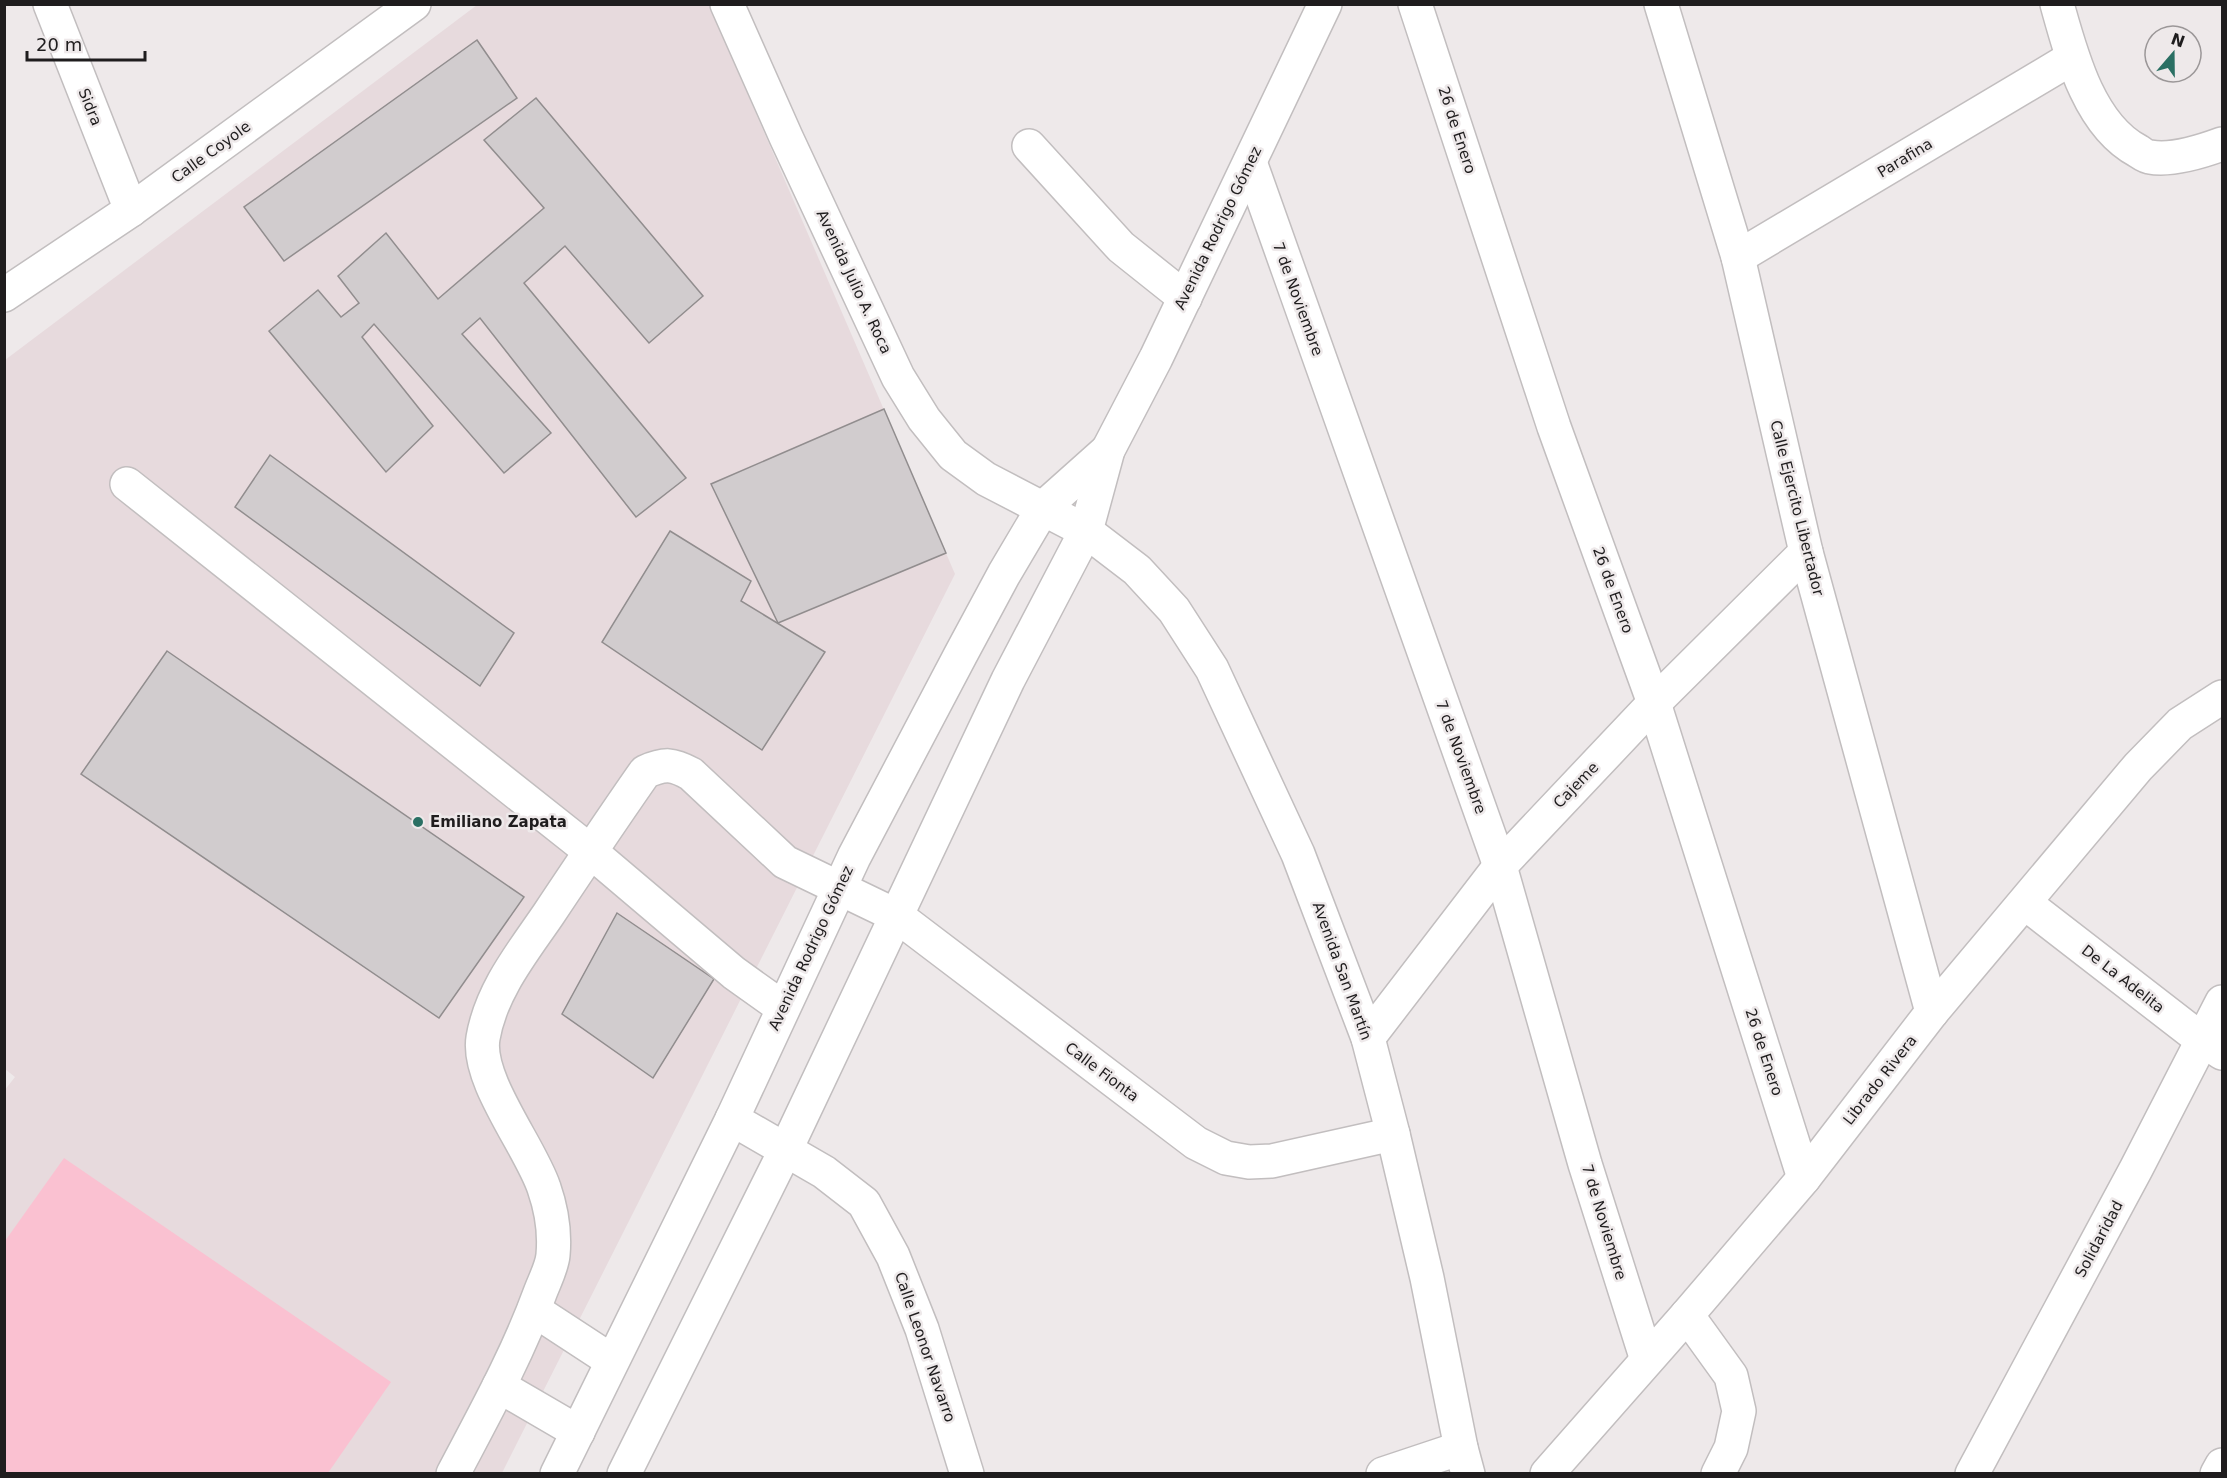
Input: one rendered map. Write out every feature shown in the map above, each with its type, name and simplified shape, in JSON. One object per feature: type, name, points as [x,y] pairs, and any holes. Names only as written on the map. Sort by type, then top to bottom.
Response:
[{"type":"street","name":"Sidra","points":[[50,4],[130,210]]},
{"type":"street","name":"Calle Coyole","points":[[4,295],[130,210],[372,18],[414,4]]},
{"type":"street","name":"Avenida Julio A. Roca","points":[[727,4],[898,377],[924,419],[953,455],[986,479],[1086,531]]},
{"type":"street","name":"Avenida Rodrigo Gómez","points":[[624,1473],[786,1149],[1008,680],[1086,531],[1108,450],[1185,298],[1325,4]]},
{"type":"street","name":"26 de Enero","points":[[1414,4],[1554,427],[1654,703],[1804,1178]]},
{"type":"street","points":[[2057,4],[2072,58],[2091,101],[2110,128],[2128,146],[2149,157],[2192,155],[2223,144]]},
{"type":"street","name":"Calle Ejercito Libertador","points":[[1669,8],[1738,257],[1806,552],[1932,1012]]},
{"type":"street","name":"Parafina","points":[[1738,257],[2072,58]]},
{"type":"street","points":[[1029,146],[1121,247],[1185,298]]},
{"type":"street","name":"7 de Noviembre","points":[[1250,162],[1500,866],[1585,1164],[1647,1360]]},
{"type":"street","name":"Avenida Rodrigo Gómez","points":[[557,1473],[732,1119],[838,888],[966,644],[1043,508],[1108,450]]},
{"type":"street","points":[[127,484],[590,851],[734,973],[783,1008]]},
{"type":"street","name":"Avenida San Martín","points":[[1086,531],[1137,570],[1174,610],[1212,669],[1298,854],[1368,1038],[1427,1278],[1464,1461]]},
{"type":"street","name":"Cajeme","points":[[1368,1038],[1500,866],[1654,703],[1806,552]]},
{"type":"street","name":"Librado Rivera","points":[[1547,1473],[1804,1178],[1932,1012],[2138,767],[2180,724],[2223,697]]},
{"type":"street","name":"Calle Fionta","points":[[590,851],[645,772],[659,766],[676,766],[691,774],[785,862],[897,916],[1196,1143],[1226,1158],[1249,1162],[1272,1161],[1393,1134]]},
{"type":"street","points":[[453,1473],[499,1386],[534,1310],[553,1257],[552,1224],[544,1187],[504,1111],[486,1067],[482,1041],[488,1014],[500,987],[590,851]]},
{"type":"street","name":"De La Adelita","points":[[2025,903],[2212,1046]]},
{"type":"street","name":"Solidaridad","points":[[1972,1473],[2136,1169],[2212,1046],[2223,1002]]},
{"type":"street","name":"Calle Leonor Navarro","points":[[732,1119],[824,1172],[864,1203],[893,1256],[922,1329],[967,1473]]},
{"type":"street","points":[[534,1310],[612,1361]]},
{"type":"street","points":[[1687,1315],[1731,1376],[1739,1411],[1731,1448],[1718,1473]]},
{"type":"street","points":[[499,1386],[578,1432]]},
{"type":"street","points":[[1383,1473],[1464,1461]]},
{"type":"street","points":[[2217,1473],[2223,1465]]},
{"type":"shaded area","name":"Emiliano Zapata","points":[[477,5],[709,5],[955,574],[502,1473],[5,1473],[4,1091],[15,1077],[5,1069],[5,360]]},
{"type":"shaded area","points":[[64,1158],[391,1382],[328,1473],[5,1473],[5,1241]]},
{"type":"building","points":[[477,40],[517,98],[284,261],[244,207]]},
{"type":"building","points":[[536,98],[703,296],[649,343],[565,246],[524,283],[686,478],[636,517],[480,318],[462,334],[551,433],[504,473],[374,324],[362,337],[433,426],[386,472],[269,331],[318,290],[341,317],[359,303],[338,276],[386,233],[438,299],[544,208],[484,140]]},
{"type":"building","points":[[884,409],[946,553],[778,623],[711,484]]},
{"type":"building","points":[[270,455],[514,633],[480,686],[235,507]]},
{"type":"building","points":[[670,531],[751,581],[741,601],[825,652],[762,750],[602,642]]},
{"type":"building","points":[[167,651],[524,897],[439,1018],[81,774]]},
{"type":"building","points":[[617,913],[714,979],[653,1078],[562,1014]]},
{"type":"place","name":"Emiliano Zapata","points":[[418,822]]}]
